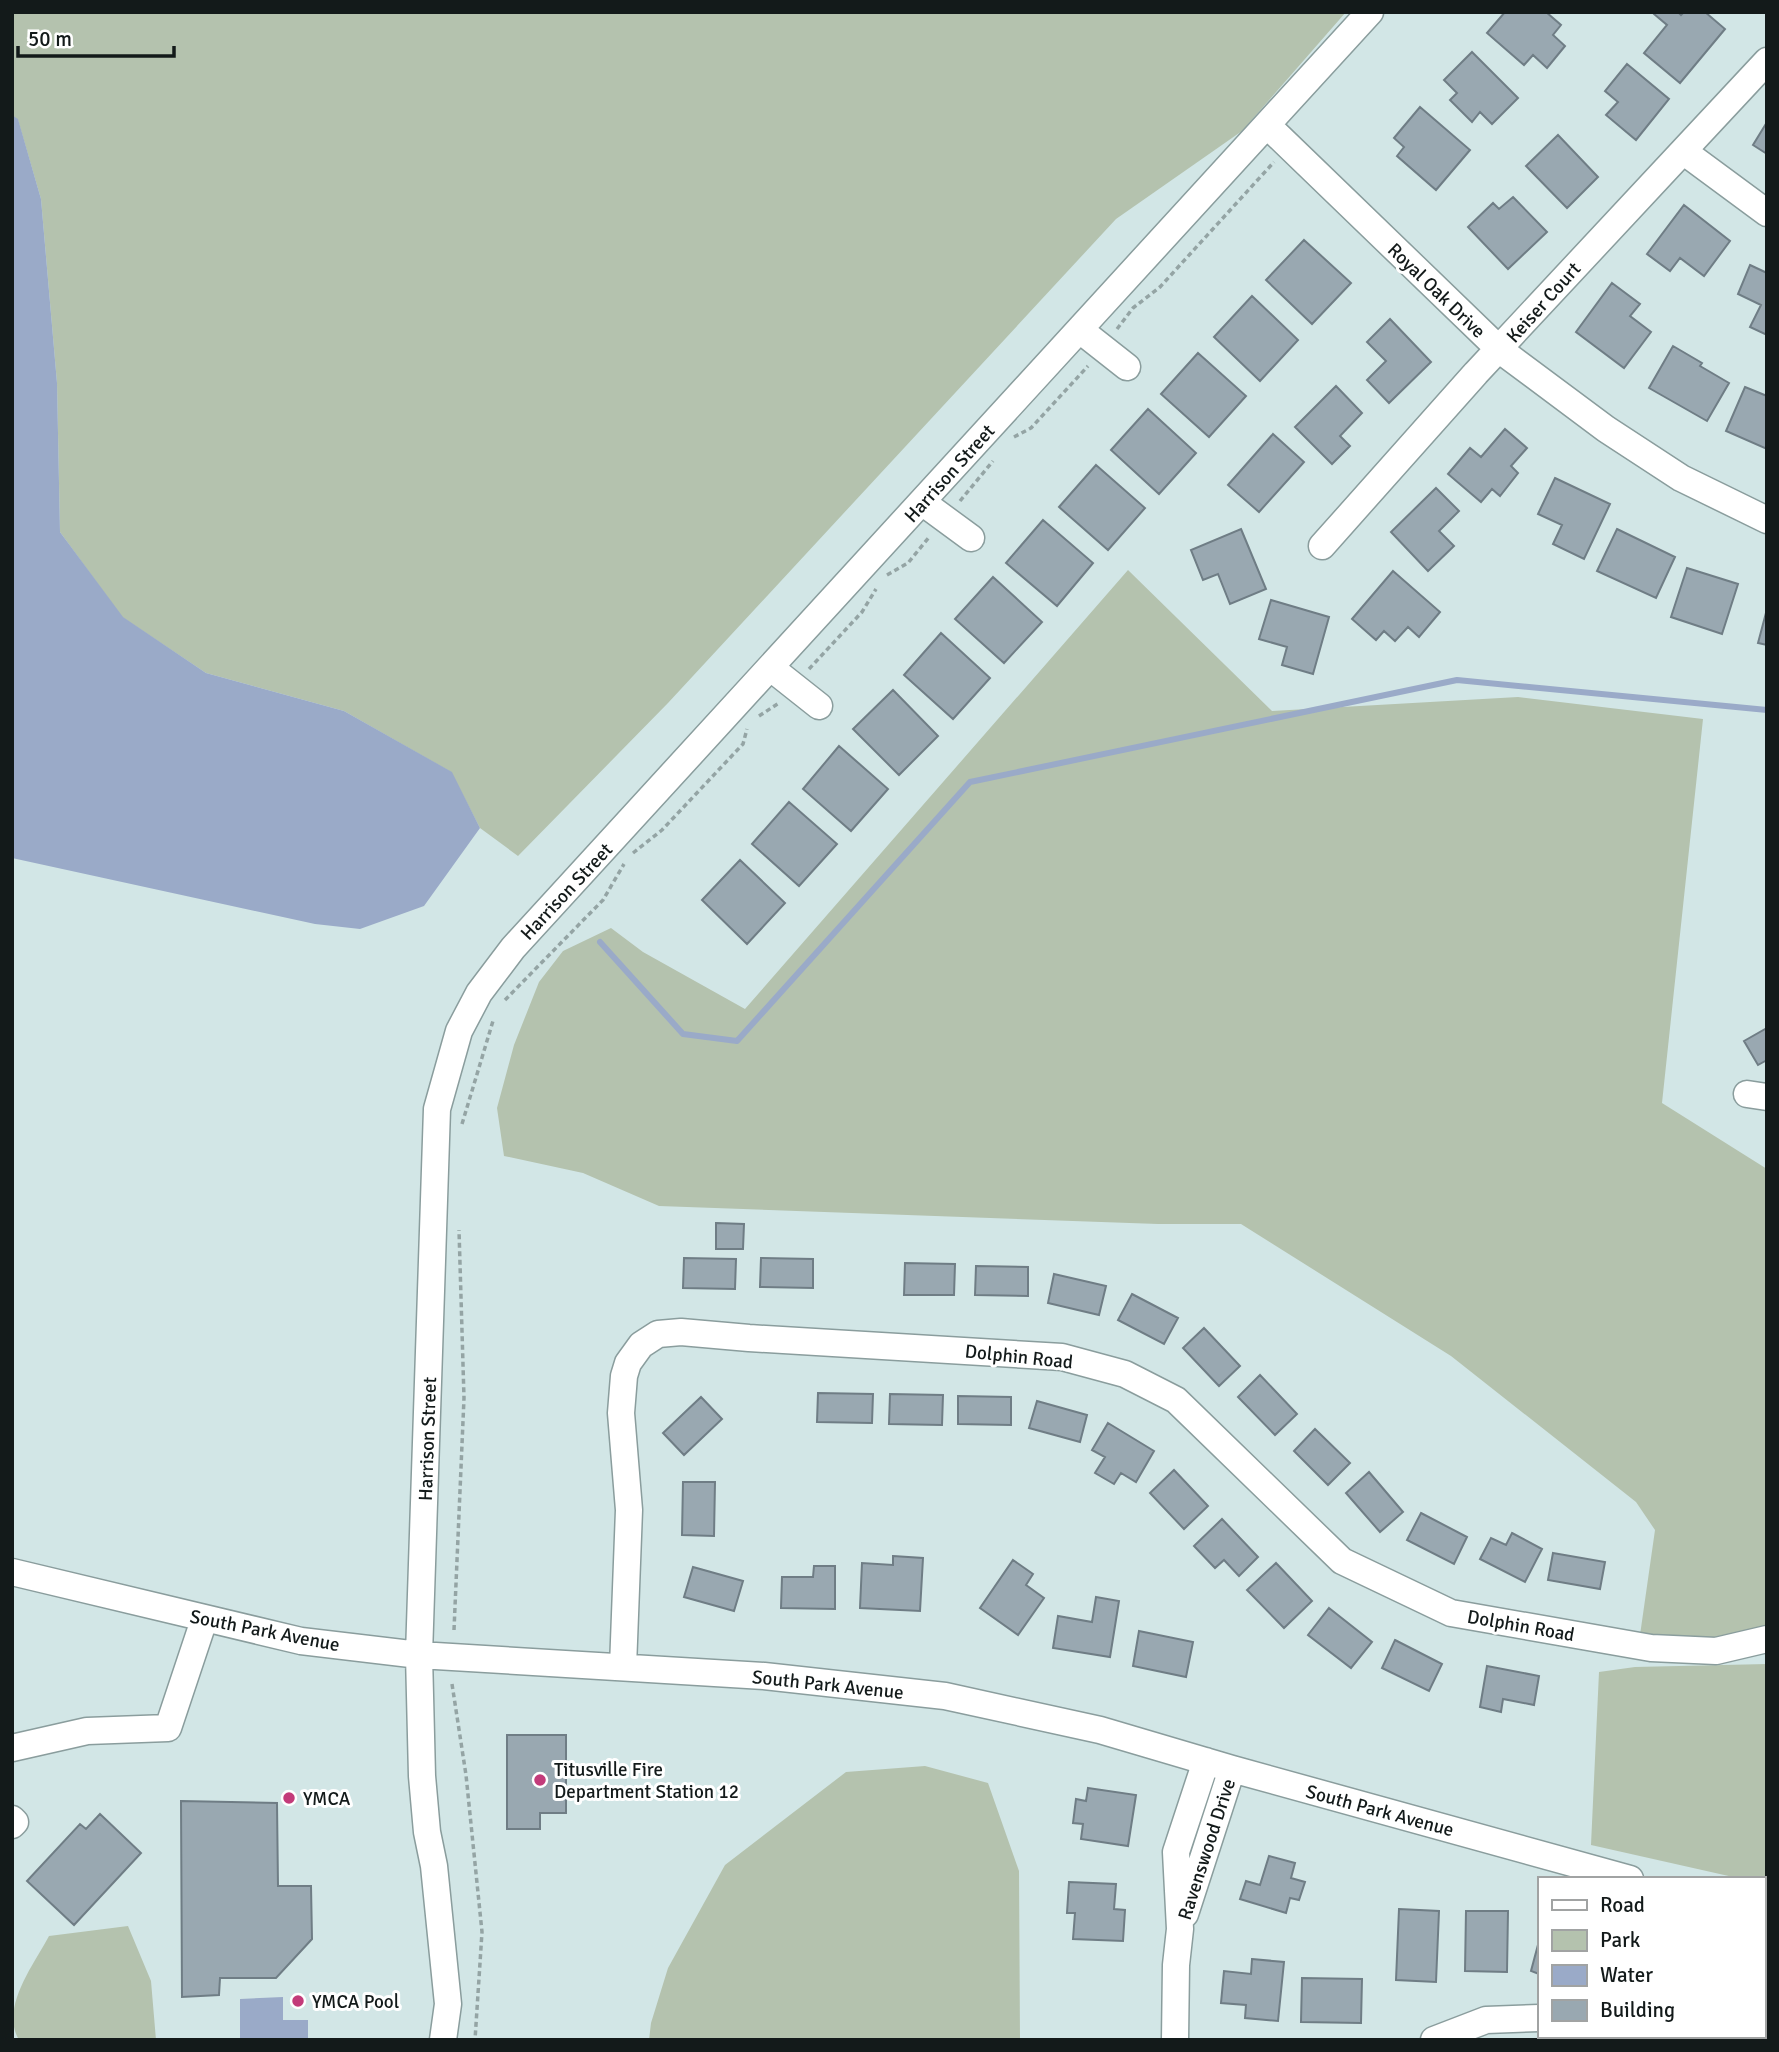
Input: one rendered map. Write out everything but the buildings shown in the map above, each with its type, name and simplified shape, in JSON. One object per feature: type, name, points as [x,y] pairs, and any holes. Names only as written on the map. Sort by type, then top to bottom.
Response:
[{"type":"street","name":"Harrison Street","points":[[443,2040],[448,2004],[422,1776],[419,1655],[437,1109],[458,1031],[479,993],[513,948],[1370,12]]},
{"type":"street","name":"Keiser Court","points":[[1322,546],[1767,61]]},
{"type":"street","name":"Royal Oak Drive","points":[[1267,125],[1500,350],[1606,429],[1681,478],[1767,520]]},
{"type":"street","points":[[1683,151],[1767,213]]},
{"type":"street","points":[[1080,330],[1127,367]]},
{"type":"street","points":[[922,502],[971,538]]},
{"type":"street","points":[[771,668],[819,706]]},
{"type":"street","name":"Dolphin Road","points":[[623,1667],[629,1510],[621,1413],[624,1376],[628,1363],[641,1345],[658,1334],[681,1332],[1062,1357],[1125,1374],[1176,1400],[1342,1561],[1451,1613],[1651,1648],[1716,1651],[1767,1639]]},
{"type":"street","name":"South Park Avenue","points":[[12,1572],[204,1620],[301,1641],[419,1655],[764,1676],[944,1696],[1100,1730],[1623,1877]]},
{"type":"street","points":[[12,1748],[87,1731],[169,1728],[204,1620]]},
{"type":"street","name":"Ravenswood Drive","points":[[1175,2040],[1176,1965],[1180,1928],[1176,1852],[1206,1761]]},
{"type":"street","name":"Ravenswood Drive","points":[[1180,1928],[1232,1769]]},
{"type":"street","points":[[12,1819],[15,1822],[12,1825]]},
{"type":"street","points":[[1434,2040],[1486,2020],[1538,2018]]},
{"type":"path","points":[[1005,442],[1031,428],[1085,370],[1133,308],[1160,286],[1277,159]]},
{"type":"path","points":[[505,1000],[603,900],[626,859],[662,830],[743,744],[749,723],[779,704],[862,611],[881,579],[908,562],[986,472],[999,452]]},
{"type":"path","points":[[461,1136],[462,1123],[496,1010]]},
{"type":"path","points":[[454,1630],[464,1398],[458,1222]]},
{"type":"path","points":[[452,1684],[466,1775],[482,1932],[475,2040]]},
{"type":"green space","points":[[12,12],[1346,12],[1242,131],[1116,219],[668,703],[518,856],[480,828],[451,772],[344,711],[206,673],[122,617],[60,532],[57,383],[41,199],[18,120],[12,115]]},
{"type":"green space","points":[[1128,570],[1272,711],[1518,697],[1703,719],[1662,1103],[1767,1169],[1767,1624],[1763,1629],[1714,1640],[1640,1635],[1655,1530],[1636,1502],[1451,1356],[1241,1224],[1158,1224],[659,1206],[583,1173],[504,1156],[497,1108],[514,1045],[539,982],[563,951],[611,928],[643,952],[745,1009]]},
{"type":"green space","points":[[1767,1664],[1767,1884],[1765,1877],[1733,1877],[1591,1845],[1599,1672],[1635,1667]]},
{"type":"green space","points":[[925,1766],[988,1783],[1019,1871],[1020,2040],[649,2040],[651,2023],[668,1968],[725,1865],[846,1772]]},
{"type":"green space","points":[[128,1926],[151,1981],[156,2040],[19,2040],[14,2028],[16,2001],[27,1974],[49,1936]]},
{"type":"water","points":[[12,115],[18,119],[41,199],[57,383],[60,532],[123,617],[206,673],[344,711],[452,772],[480,828],[424,906],[360,929],[315,924],[12,858]]},
{"type":"water","points":[[283,1997],[283,2020],[308,2020],[308,2040],[240,2040],[240,1999]]},
{"type":"waterway","points":[[600,942],[683,1034],[737,1041],[970,782],[1457,680],[1767,710]]},
{"type":"place","name":"Titusville Fire Department Station 12","points":[[540,1780]]},
{"type":"place","name":"YMCA","points":[[289,1798]]},
{"type":"place","name":"YMCA Pool","points":[[298,2001]]}]
